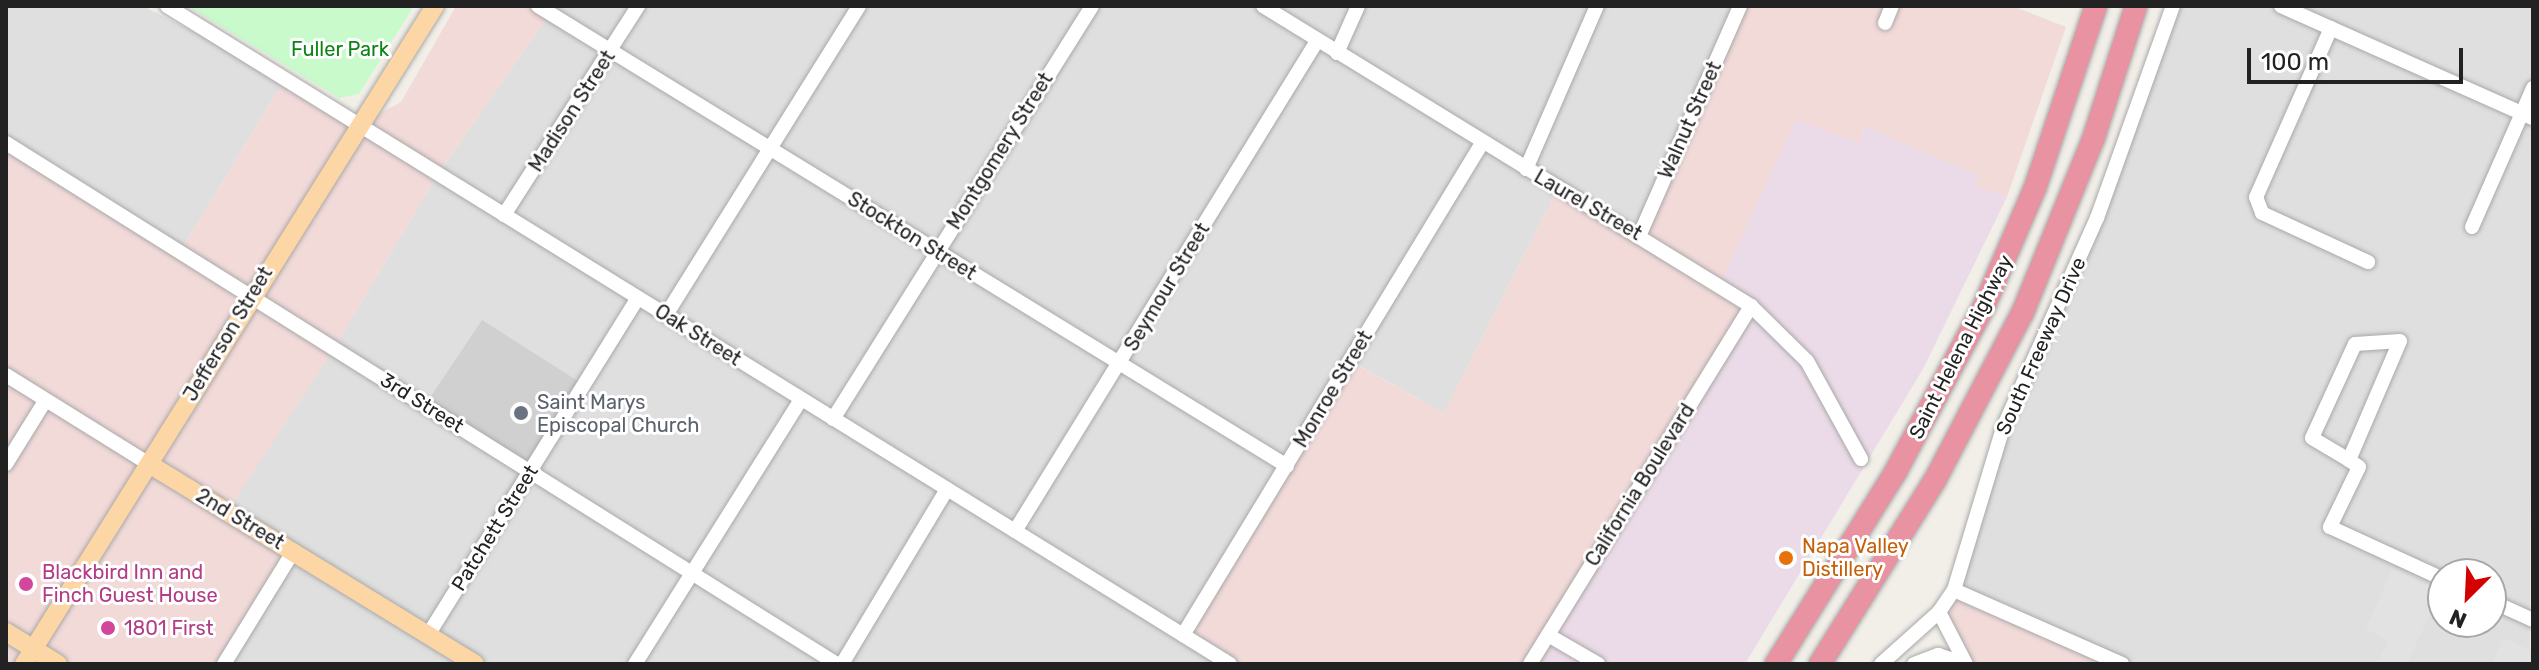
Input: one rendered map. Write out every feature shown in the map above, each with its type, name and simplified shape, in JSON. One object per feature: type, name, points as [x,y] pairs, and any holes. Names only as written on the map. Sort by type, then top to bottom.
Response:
[{"type":"highway","name":"Saint Helena Highway","points":[[1776,664],[1912,443],[1985,304],[2035,188],[2096,6]]},
{"type":"highway","name":"Saint Helena Highway","points":[[1820,664],[1935,480],[2023,312],[2094,137],[2136,6]]},
{"type":"main road","name":"Jefferson Street","points":[[28,656],[435,6]]},
{"type":"main road","points":[[419,33],[433,28],[446,6]]},
{"type":"main road","name":"2nd Street","points":[[149,464],[475,664]]},
{"type":"main road","points":[[6,632],[28,656],[58,664]]},
{"type":"street","name":"Oak Street","points":[[167,6],[1230,664]]},
{"type":"street","name":"Stockton Street","points":[[538,6],[1287,466]]},
{"type":"street","name":"Madison Street","points":[[504,215],[638,6]]},
{"type":"street","points":[[666,315],[772,150],[859,6]]},
{"type":"street","name":"Montgomery Street","points":[[833,419],[1092,6]]},
{"type":"street","name":"Laurel Street","points":[[1263,6],[1482,143],[1640,234],[1751,306],[1807,361],[1861,459]]},
{"type":"street","points":[[1337,53],[1358,6]]},
{"type":"street","points":[[1526,169],[1597,6]]},
{"type":"street","name":"Walnut Street","points":[[1640,234],[1740,6]]},
{"type":"street","points":[[1885,23],[1892,6]]},
{"type":"street","name":"South Freeway Drive","points":[[1881,664],[1939,612],[1954,590],[2003,428],[2097,218],[2173,6]]},
{"type":"street","points":[[2281,6],[2527,116]]},
{"type":"street","points":[[2331,28],[2256,197],[2262,213],[2368,262]]},
{"type":"street","name":"Seymour Street","points":[[1015,531],[1121,364],[1317,41]]},
{"type":"street","points":[[2472,227],[2527,116],[2533,88]]},
{"type":"street","name":"3rd Street","points":[[6,143],[840,664]]},
{"type":"street","name":"Monroe Street","points":[[1183,635],[1482,143]]},
{"type":"street","name":"Patchett Street","points":[[428,635],[638,298]]},
{"type":"street","name":"California Boulevard","points":[[1530,664],[1751,306]]},
{"type":"street","points":[[2349,460],[2400,341],[2355,344],[2312,438],[2359,467],[2330,527],[2427,572]]},
{"type":"street","name":"2nd Street","points":[[6,375],[149,464]]},
{"type":"street","points":[[635,664],[801,399]]},
{"type":"street","points":[[6,464],[45,401]]},
{"type":"street","points":[[840,664],[947,489]]},
{"type":"street","points":[[224,664],[293,552]]},
{"type":"street","points":[[1954,590],[2122,664]]},
{"type":"street","points":[[2507,608],[2533,620]]},
{"type":"street","points":[[1939,612],[1966,664]]},
{"type":"street","points":[[1548,635],[1598,664]]},
{"type":"street","points":[[1914,664],[1938,655],[1966,664]]},
{"type":"shaded area","points":[[6,6],[143,6],[285,79],[180,252],[6,143]]},
{"type":"shaded area","points":[[456,6],[555,6],[438,174],[334,348],[228,511],[293,552],[224,664],[6,664],[6,143],[180,252],[285,79],[361,123],[401,102]]},
{"type":"shaded area","points":[[555,6],[1740,6],[1640,234],[1558,188],[1444,413],[1351,361],[1230,664],[224,664],[227,511],[334,348],[438,174]]},
{"type":"shaded area","points":[[1740,6],[2012,6],[2066,27],[2007,197],[1974,186],[1979,177],[1864,126],[1860,143],[1751,306],[1530,664],[1230,664],[1183,635],[1350,361],[1444,413],[1558,188],[1639,234]]},
{"type":"shaded area","points":[[2173,6],[2533,6],[2530,664],[2122,664],[1955,590],[1989,468],[2063,297]]},
{"type":"shaded area","points":[[1796,120],[1860,143],[1864,126],[1979,176],[1975,186],[2007,197],[1923,369],[1745,664],[1530,664],[1751,306],[1719,286]]},
{"type":"shaded area","points":[[482,320],[584,385],[531,472],[425,405]]},
{"type":"shaded area","points":[[2392,569],[2427,584],[2427,620],[2407,664],[2377,664],[2388,640],[2366,629]]},
{"type":"shaded area","points":[[1954,590],[2122,664],[1914,664],[1927,658],[1964,663],[1939,612]]},
{"type":"shaded area","points":[[2503,638],[2533,651],[2530,664],[2492,664]]},
{"type":"green space","name":"Fuller Park","points":[[188,6],[414,6],[359,94],[339,98]]},
{"type":"place","name":"Saint Marys Episcopal Church","points":[[521,413]]},
{"type":"place","name":"Napa Valley Distillery","points":[[1786,558]]},
{"type":"place","name":"Blackbird Inn and Finch Guest House","points":[[26,584]]},
{"type":"place","name":"1801 First","points":[[108,628]]}]
